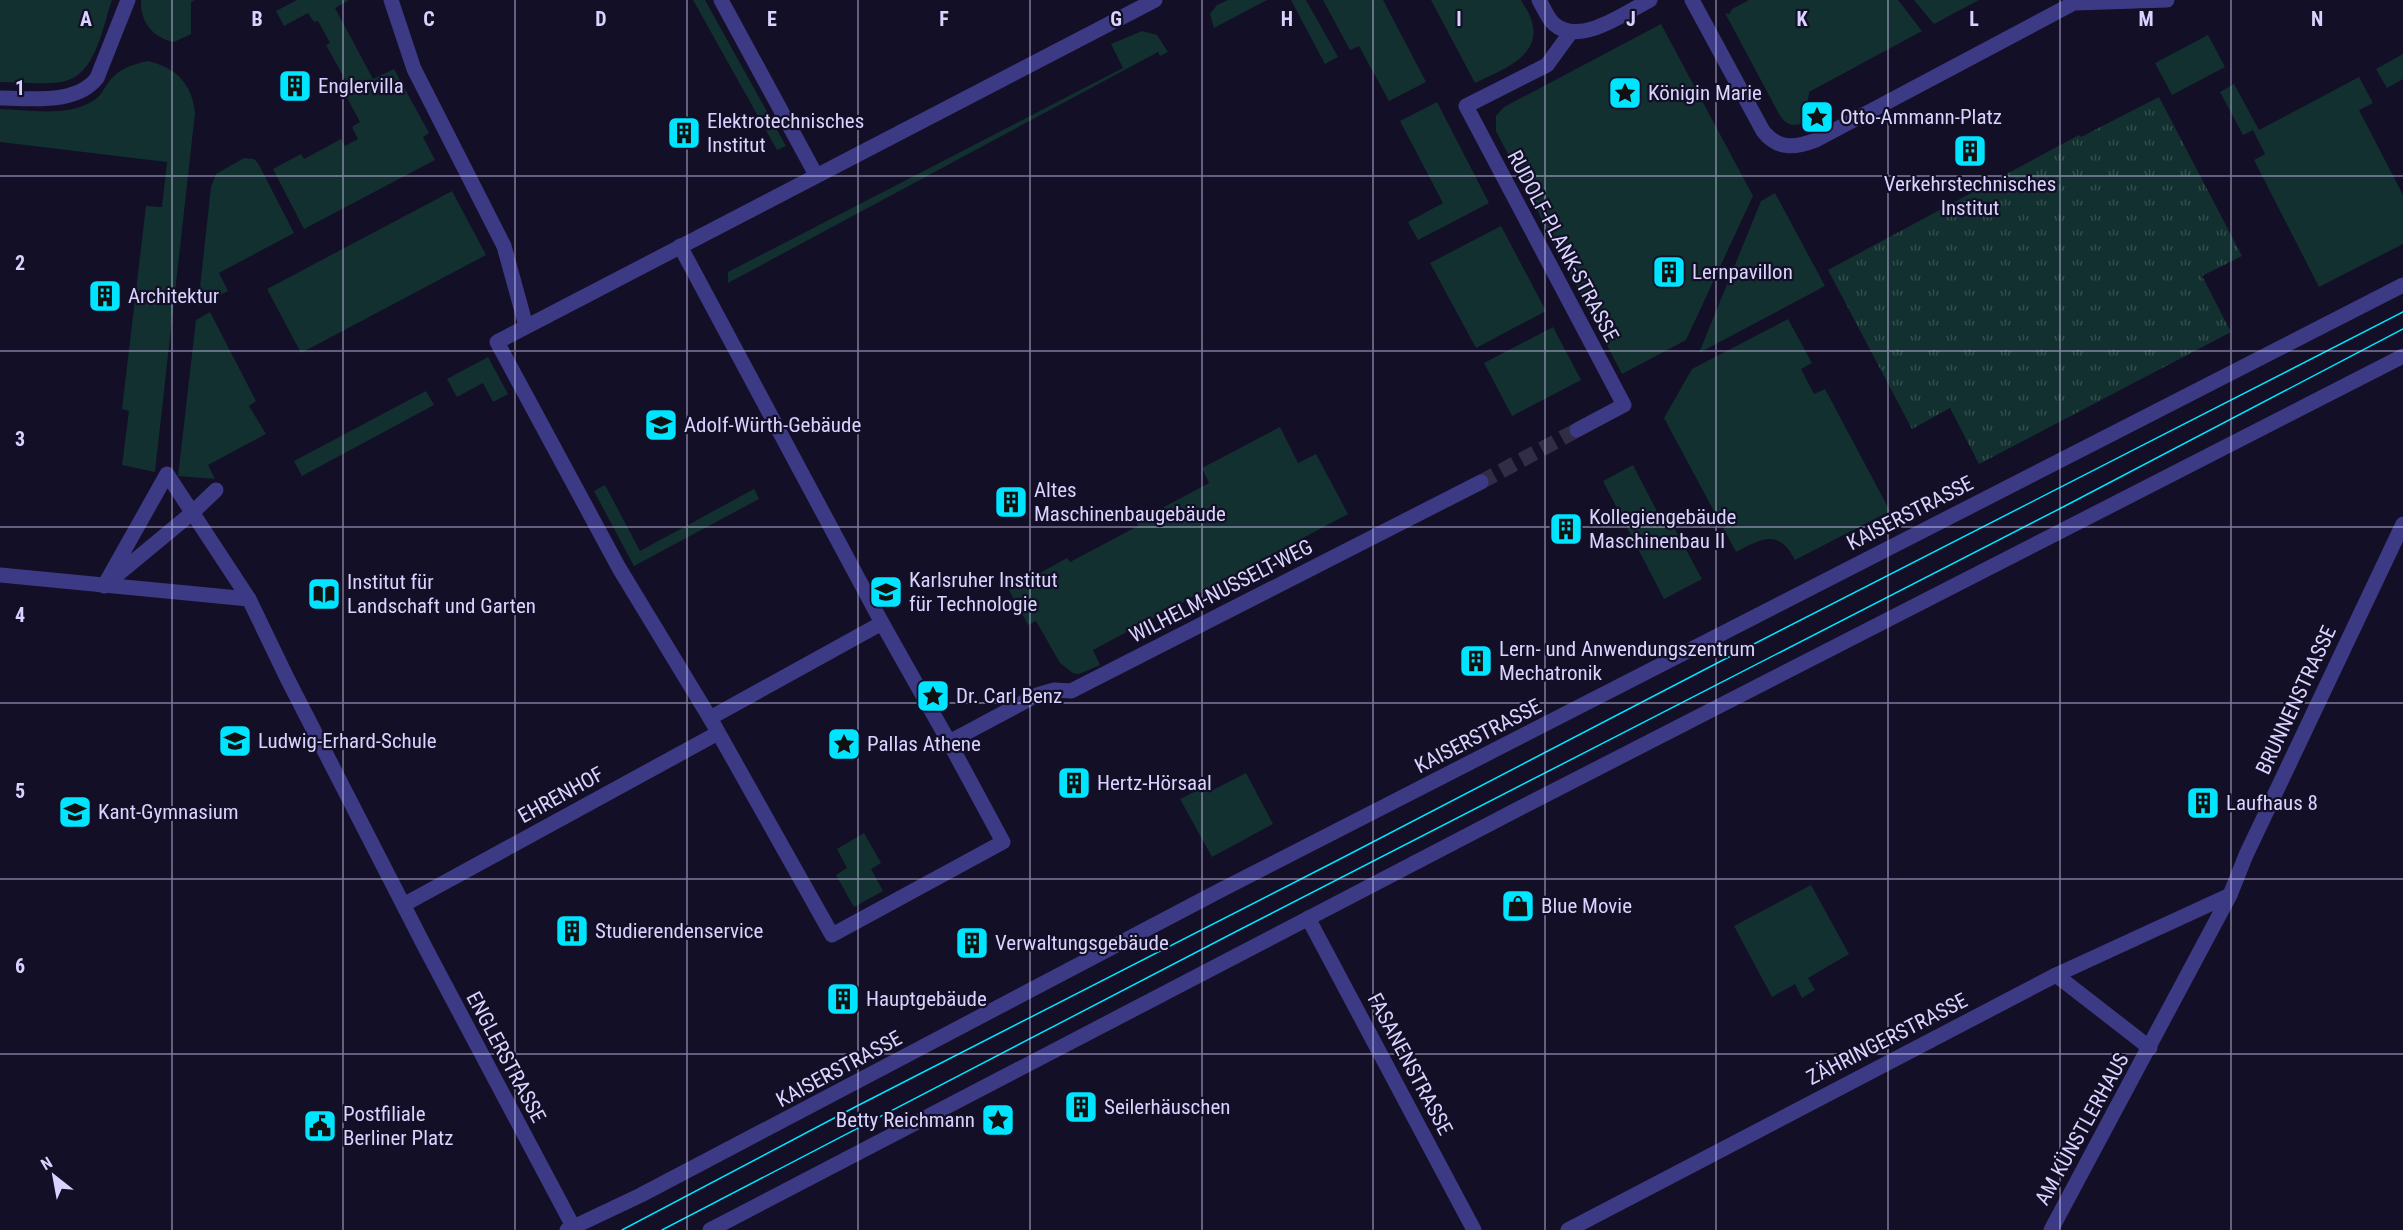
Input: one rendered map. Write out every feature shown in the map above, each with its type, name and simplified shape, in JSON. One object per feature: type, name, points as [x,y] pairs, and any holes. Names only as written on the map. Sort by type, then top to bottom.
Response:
[{"type":"street","points":[[0,98],[53,97],[80,92],[91,85],[115,35],[128,0]]},
{"type":"street","points":[[391,0],[414,69],[504,246],[526,326]]},
{"type":"street","points":[[721,0],[816,176]]},
{"type":"street","points":[[680,246],[882,623],[1003,842],[832,935],[710,718],[618,568],[497,342],[526,326],[680,246],[816,176],[1155,0]]},
{"type":"street","points":[[1539,0],[1553,24],[1571,32],[1600,26],[1650,0]]},
{"type":"street","points":[[1692,0],[1763,131],[1770,140],[1780,145],[1793,147],[1816,140],[2073,1],[2167,0]]},
{"type":"street","name":"RUDOLF-PLANK-STRASSE","points":[[1571,32],[1547,65],[1466,106],[1624,405],[1577,430]]},
{"type":"street","name":"KAISERSTRASSE","points":[[572,1229],[839,1093],[1219,891],[2403,285]]},
{"type":"street","points":[[710,1230],[1308,918],[2403,356]]},
{"type":"street","name":"ENGLERSTRASSE","points":[[104,586],[166,474],[249,599],[287,678],[572,1229]]},
{"type":"street","name":"WILHELM-NUSSELT-WEG","points":[[949,742],[1037,695],[1053,690],[1071,691],[1480,482]]},
{"type":"street","points":[[104,586],[192,513],[216,490]]},
{"type":"street","name":"BRUNNENSTRASSE","points":[[2229,896],[2246,855],[2403,524]]},
{"type":"street","points":[[0,575],[249,599]]},
{"type":"street","points":[[710,718],[882,623]]},
{"type":"street","name":"EHRENHOF","points":[[405,904],[718,733]]},
{"type":"street","name":"ZÄHRINGERSTRASSE","points":[[1569,1230],[2056,975],[2229,896]]},
{"type":"street","name":"AM KÜNSTLERHAUS","points":[[2051,1230],[2229,896]]},
{"type":"street","name":"FASANENSTRASSE","points":[[1308,918],[1474,1230]]},
{"type":"street","name":"AM KÜNSTLERHAUS","points":[[2056,975],[2150,1048]]},
{"type":"green space","points":[[0,0],[112,0],[96,50],[82,71],[73,78],[61,82],[38,83],[0,82]]},
{"type":"green space","points":[[141,0],[195,0],[191,2],[191,34],[174,42],[154,33],[145,22]]},
{"type":"green space","points":[[297,0],[349,0],[335,8],[373,79],[394,69],[429,133],[423,137],[435,160],[304,229],[273,169],[301,154],[304,159],[341,139],[345,146],[358,139],[352,127],[360,122],[345,94],[351,90],[326,45],[330,43],[318,21],[314,22],[308,13],[284,26],[276,11]]},
{"type":"green space","points":[[693,0],[705,0],[786,146],[777,150]]},
{"type":"green space","points":[[1228,0],[1267,0],[1214,28],[1210,14],[1217,5]]},
{"type":"green space","points":[[1291,0],[1306,0],[1338,57],[1325,64]]},
{"type":"green space","points":[[1323,0],[1383,0],[1426,82],[1389,101],[1359,46],[1350,50]]},
{"type":"green space","points":[[1431,0],[1521,0],[1532,22],[1531,45],[1525,54],[1506,68],[1475,83]]},
{"type":"green space","points":[[1749,0],[1898,0],[1922,31],[1809,92],[1805,122],[1793,125],[1784,121],[1779,114],[1725,13],[1729,14],[1732,9]]},
{"type":"green space","points":[[1914,0],[1979,0],[1934,24]]},
{"type":"green space","points":[[1661,24],[1753,196],[1686,340],[1622,374],[1496,131],[1496,116],[1504,107]]},
{"type":"green space","points":[[1142,31],[1157,35],[1168,52],[1160,56],[1158,52],[728,283],[728,272],[1123,68],[1111,44]]},
{"type":"green space","points":[[2208,35],[2225,67],[2172,95],[2155,63]]},
{"type":"green space","points":[[2403,54],[2403,79],[2387,88],[2376,69]]},
{"type":"green space","points":[[148,61],[167,68],[181,78],[190,93],[195,113],[155,472],[122,465],[129,411],[122,409],[146,206],[162,207],[167,162],[0,142],[0,109],[60,111],[83,106],[98,97],[120,71]]},
{"type":"green space","points":[[2359,77],[2373,103],[2359,110],[2403,195],[2403,244],[2319,287],[2254,160],[2265,154],[2253,130],[2243,135],[2220,92],[2234,84],[2259,130]]},
{"type":"green space","points":[[2159,97],[2242,256],[2202,276],[2231,332],[1979,464],[1950,408],[1912,429],[1828,270],[2079,135],[2081,137]]},
{"type":"green space","points":[[1437,102],[1489,203],[1418,240],[1408,222],[1443,203],[1400,121]]},
{"type":"green space","points":[[244,158],[254,159],[258,163],[294,233],[219,273],[228,291],[198,306],[211,187],[216,174]]},
{"type":"green space","points":[[452,191],[486,255],[301,353],[267,289]]},
{"type":"green space","points":[[1775,193],[1825,286],[1699,353],[1761,201]]},
{"type":"green space","points":[[1501,226],[1546,311],[1476,348],[1430,263]]},
{"type":"green space","points":[[210,312],[256,401],[249,406],[266,434],[208,465],[215,479],[178,476],[196,320]]},
{"type":"green space","points":[[1788,319],[1812,363],[1801,369],[1814,394],[1825,389],[1890,511],[1795,560],[1782,543],[1769,539],[1736,552],[1664,418],[1692,369]]},
{"type":"green space","points":[[1553,327],[1581,380],[1512,416],[1484,363]]},
{"type":"green space","points":[[488,357],[508,394],[493,402],[483,383],[457,397],[447,379]]},
{"type":"green space","points":[[426,391],[434,405],[302,476],[294,461]]},
{"type":"green space","points":[[1280,427],[1298,463],[1316,454],[1348,514],[1093,650],[1100,665],[1079,674],[1073,673],[1060,663],[1036,621],[1028,625],[1009,590],[1067,558],[1070,562],[1138,526],[1136,522],[1209,483],[1202,468]]},
{"type":"green space","points":[[1633,465],[1664,525],[1671,522],[1702,579],[1664,599],[1603,481]]},
{"type":"green space","points":[[605,485],[640,551],[754,489],[759,499],[634,566],[594,491]]},
{"type":"green space","points":[[1246,773],[1273,824],[1212,857],[1180,799],[1208,785],[1211,791]]},
{"type":"green space","points":[[864,833],[881,863],[871,869],[883,891],[854,907],[836,875],[847,868],[837,849]]},
{"type":"green space","points":[[1811,885],[1849,954],[1808,978],[1815,990],[1802,998],[1795,984],[1772,997],[1734,926]]},
{"type":"tunnel","points":[[1481,482],[1577,430]]},
{"type":"tram line","points":[[622,1230],[857,1106],[2403,312]]},
{"type":"tram line","points":[[662,1230],[1239,930],[2063,507],[2403,329]]},
{"type":"place","name":"Englervilla","points":[[295,86]]},
{"type":"place","name":"Königin Marie","points":[[1625,93]]},
{"type":"place","name":"Otto-Ammann-Platz","points":[[1817,117]]},
{"type":"place","name":"Elektrotechnisches Institut","points":[[684,133]]},
{"type":"place","name":"Verkehrstechnisches Institut","points":[[1970,151]]},
{"type":"place","name":"Lernpavillon","points":[[1669,272]]},
{"type":"place","name":"Architektur","points":[[105,296]]},
{"type":"place","name":"Adolf-Würth-Gebäude","points":[[661,425]]},
{"type":"place","name":"Altes Maschinenbaugebäude","points":[[1011,502]]},
{"type":"place","name":"Kollegiengebäude Maschinenbau II","points":[[1566,529]]},
{"type":"place","name":"Karlsruher Institut für Technologie","points":[[886,592]]},
{"type":"place","name":"Institut für Landschaft und Garten","points":[[324,594]]},
{"type":"place","name":"Lern- und Anwendungszentrum Mechatronik","points":[[1476,661]]},
{"type":"place","name":"Dr. Carl Benz","points":[[933,696]]},
{"type":"place","name":"Ludwig-Erhard-Schule","points":[[235,741]]},
{"type":"place","name":"Pallas Athene","points":[[844,744]]},
{"type":"place","name":"Hertz-Hörsaal","points":[[1074,783]]},
{"type":"place","name":"Laufhaus 8","points":[[2203,803]]},
{"type":"place","name":"Kant-Gymnasium","points":[[75,812]]},
{"type":"place","name":"Blue Movie","points":[[1518,906]]},
{"type":"place","name":"Studierendenservice","points":[[572,931]]},
{"type":"place","name":"Verwaltungsgebäude","points":[[972,943]]},
{"type":"place","name":"Hauptgebäude","points":[[843,999]]},
{"type":"place","name":"Seilerhäuschen","points":[[1081,1107]]},
{"type":"place","name":"Betty Reichmann","points":[[998,1120]]},
{"type":"place","name":"Postfiliale Berliner Platz","points":[[320,1126]]}]
